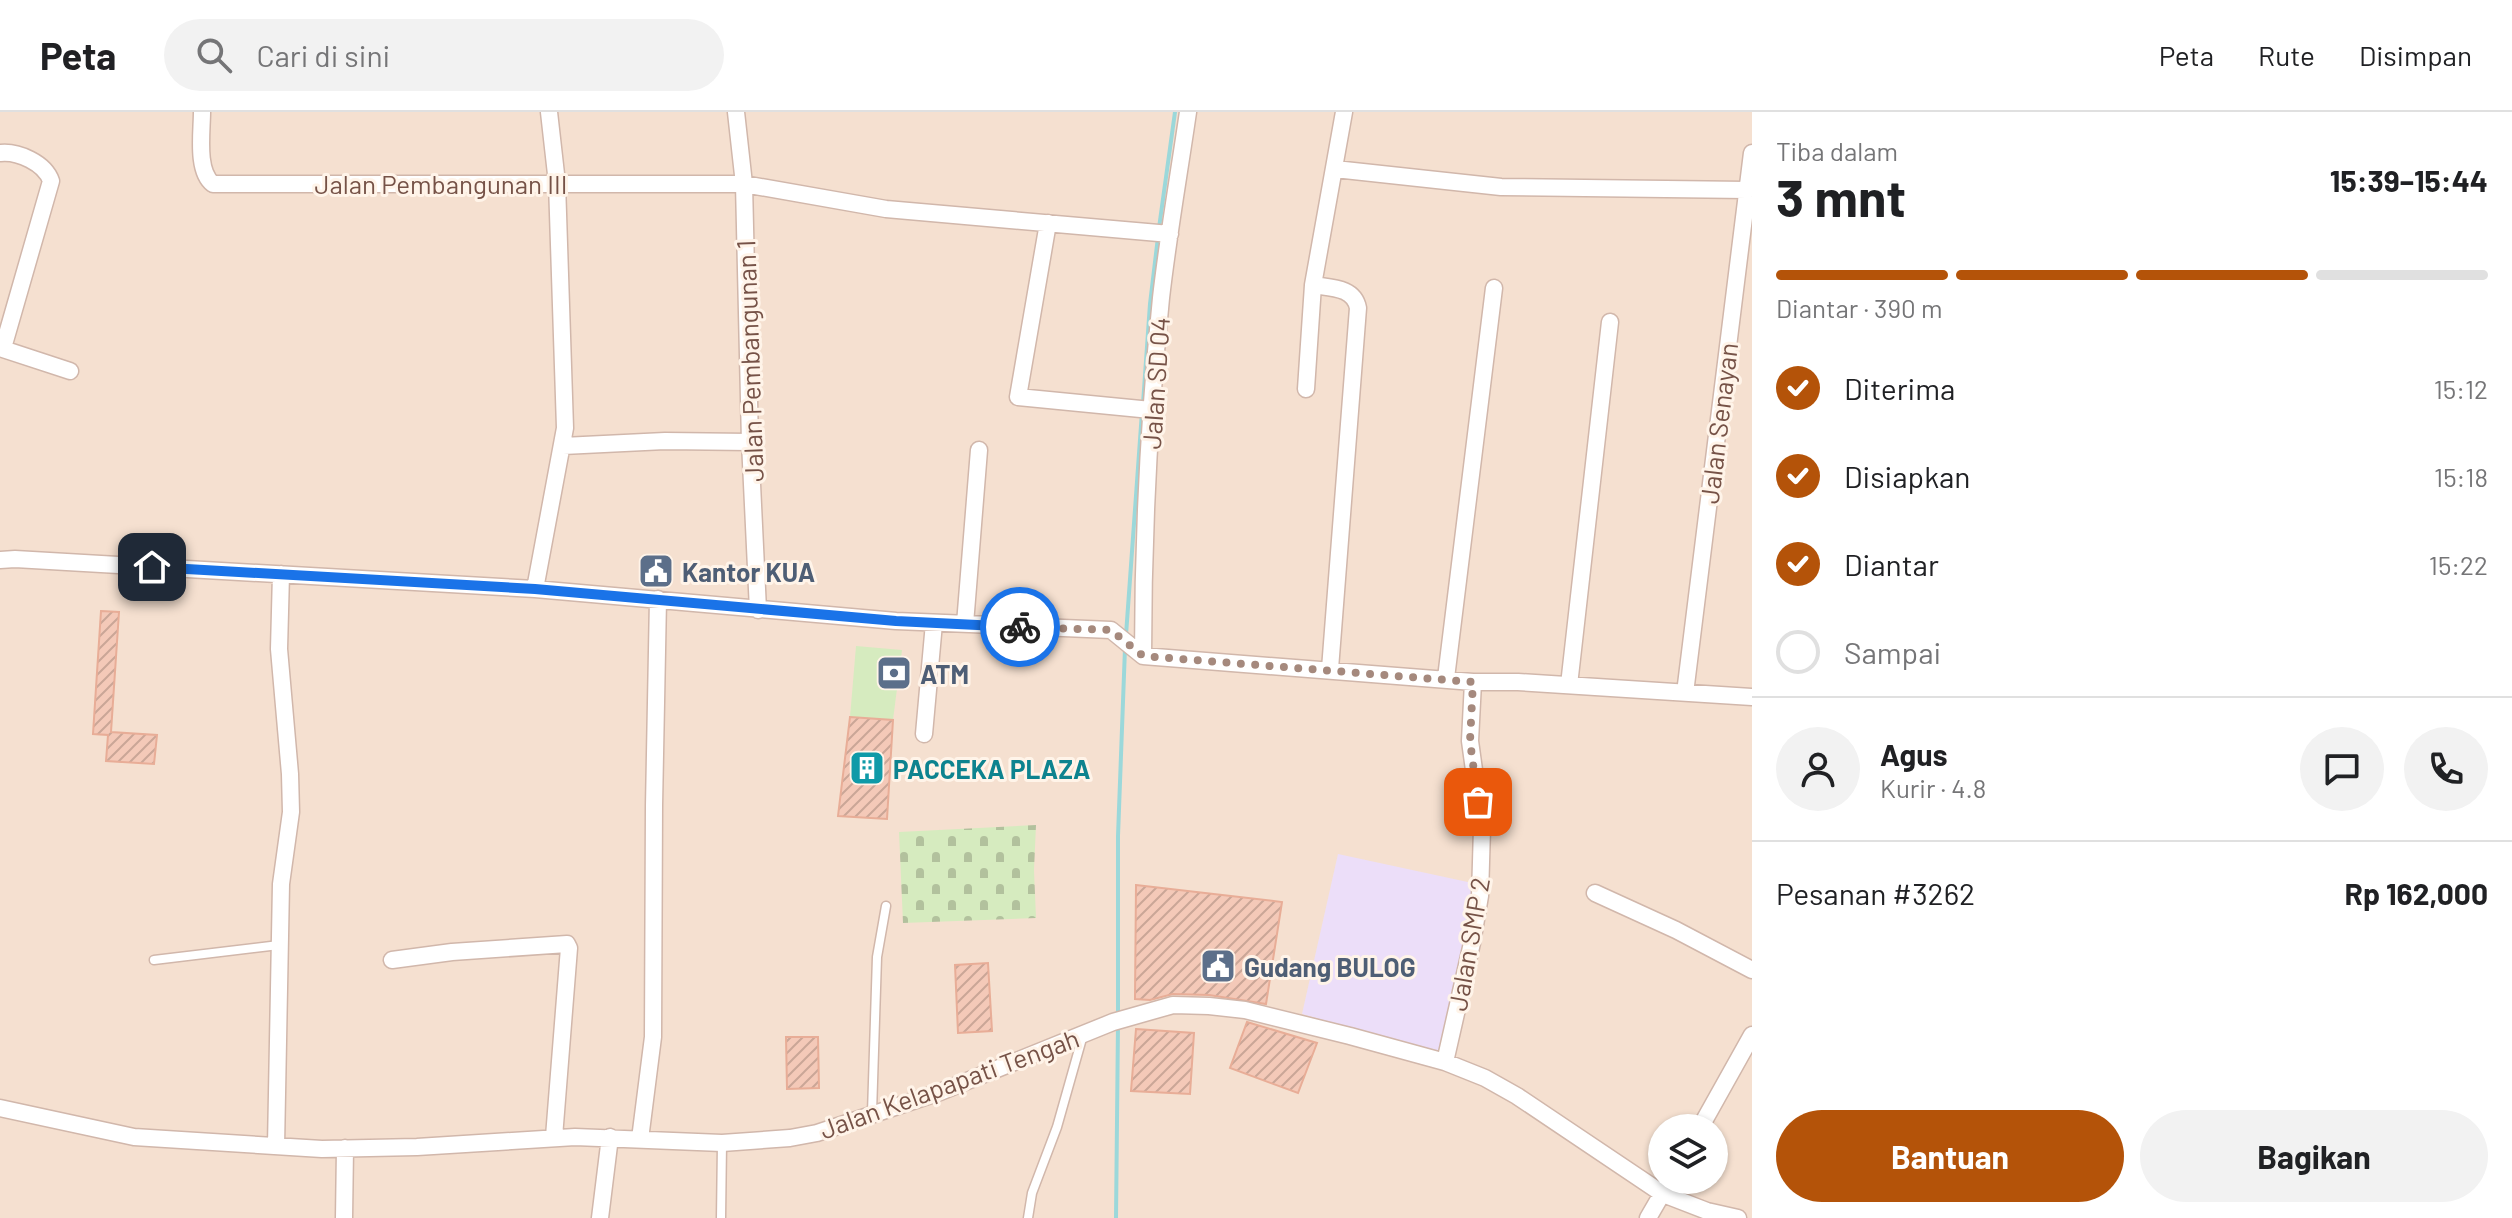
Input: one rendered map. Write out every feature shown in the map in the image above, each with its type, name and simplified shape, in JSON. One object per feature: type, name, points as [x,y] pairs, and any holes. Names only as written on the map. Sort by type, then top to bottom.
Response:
[{"type":"street","name":"Jalan Pembangunan III","points":[[202,112],[204,169],[208,181],[213,184],[744,184],[886,209],[1161,233]]},
{"type":"street","points":[[535,589],[565,428],[557,183],[549,112]]},
{"type":"street","name":"Jalan Pembangunan 1","points":[[736,112],[744,184],[750,442],[758,610]]},
{"type":"street","name":"Jalan SD 04","points":[[1142,656],[1146,410],[1161,233],[1188,112]]},
{"type":"street","points":[[1306,389],[1313,285],[1344,112]]},
{"type":"street","points":[[0,153],[12,152],[27,158],[47,172],[51,181],[1,348],[70,371]]},
{"type":"street","name":"Jalan Senayan","points":[[1685,693],[1752,153]]},
{"type":"street","points":[[1335,169],[1501,187],[1747,190]]},
{"type":"street","points":[[1048,223],[1018,397],[1146,410]]},
{"type":"street","points":[[1313,285],[1348,292],[1355,298],[1358,308],[1330,669]]},
{"type":"street","points":[[1734,287],[1752,289]]},
{"type":"street","points":[[1446,678],[1494,288]]},
{"type":"street","points":[[1569,685],[1610,322]]},
{"type":"street","points":[[563,446],[665,441],[750,442]]},
{"type":"street","points":[[965,624],[979,450]]},
{"type":"street","points":[[0,560],[535,589],[934,623],[1111,630],[1142,656],[1473,682],[1752,697]]},
{"type":"street","points":[[276,1146],[281,884],[291,812],[279,649],[281,574]]},
{"type":"street","points":[[640,1139],[653,1037],[658,599]]},
{"type":"street","points":[[924,734],[934,623]]},
{"type":"street","name":"Jalan SMP 2","points":[[1445,1062],[1480,896],[1482,828],[1470,741],[1473,682]]},
{"type":"street","points":[[1595,893],[1676,930],[1752,970]]},
{"type":"street","points":[[392,960],[452,952],[567,944],[554,1137]]},
{"type":"street","name":"Jalan Kelapapati Tengah","points":[[0,1108],[134,1137],[276,1146],[417,1147],[554,1137],[722,1143],[803,1135],[940,1092],[1120,1020],[1180,1004],[1245,1010],[1445,1062],[1485,1078],[1648,1176]]},
{"type":"street","points":[[1708,1114],[1752,1035]]},
{"type":"street","points":[[600,1218],[610,1137]]},
{"type":"street","points":[[344,1218],[345,1148]]},
{"type":"street","points":[[1648,1218],[1662,1194]]},
{"type":"street","name":"Jalan Kelapapati Tengah","points":[[1678,1194],[1707,1211],[1738,1218]]},
{"type":"lane","points":[[872,1113],[877,957],[886,906]]},
{"type":"lane","points":[[154,960],[280,945]]},
{"type":"lane","points":[[1028,1218],[1032,1193],[1057,1127],[1084,1034]]},
{"type":"lane","points":[[721,1218],[722,1143]]},
{"type":"shaded area","points":[[0,112],[1752,112],[1752,1218],[0,1218]]},
{"type":"shaded area","points":[[1338,854],[1477,884],[1439,1053],[1302,1014]]},
{"type":"green space","points":[[856,646],[902,650],[893,720],[850,717]]},
{"type":"green space","points":[[1036,825],[1036,918],[903,923],[899,832]]},
{"type":"building","points":[[101,611],[119,612],[111,732],[157,735],[154,764],[106,761],[108,735],[93,734]]},
{"type":"building","name":"PACCEKA PLAZA","points":[[850,717],[893,720],[887,819],[838,816]]},
{"type":"building","name":"Gudang BULOG","points":[[1136,885],[1282,902],[1266,1004],[1209,995],[1173,994],[1150,1000],[1135,999]]},
{"type":"building","points":[[988,963],[992,1031],[958,1033],[955,965]]},
{"type":"building","points":[[1247,1022],[1317,1043],[1298,1093],[1230,1068]]},
{"type":"building","points":[[1136,1029],[1194,1033],[1190,1094],[1131,1091]]},
{"type":"building","points":[[786,1037],[818,1037],[819,1088],[787,1089]]},
{"type":"waterway","points":[[1159,228],[1175,112]]},
{"type":"waterway","points":[[1143,404],[1158,237]]},
{"type":"waterway","points":[[1126,635],[1142,412]]},
{"type":"waterway","points":[[1118,1015],[1118,836],[1125,648]]},
{"type":"waterway","points":[[1116,1218],[1118,1024]]},
{"type":"way so far","points":[[1020,627],[1111,630],[1143,656],[1473,682],[1470,741],[1478,802]]},
{"type":"place","name":"Kantor KUA","points":[[656,571]]},
{"type":"place","name":"ATM","points":[[894,673]]},
{"type":"place","name":"PACCEKA PLAZA","points":[[867,768]]},
{"type":"place","name":"Gudang BULOG","points":[[1218,966]]},
{"type":"route","points":[[152,567],[535,589],[896,621],[1020,627]]}]
